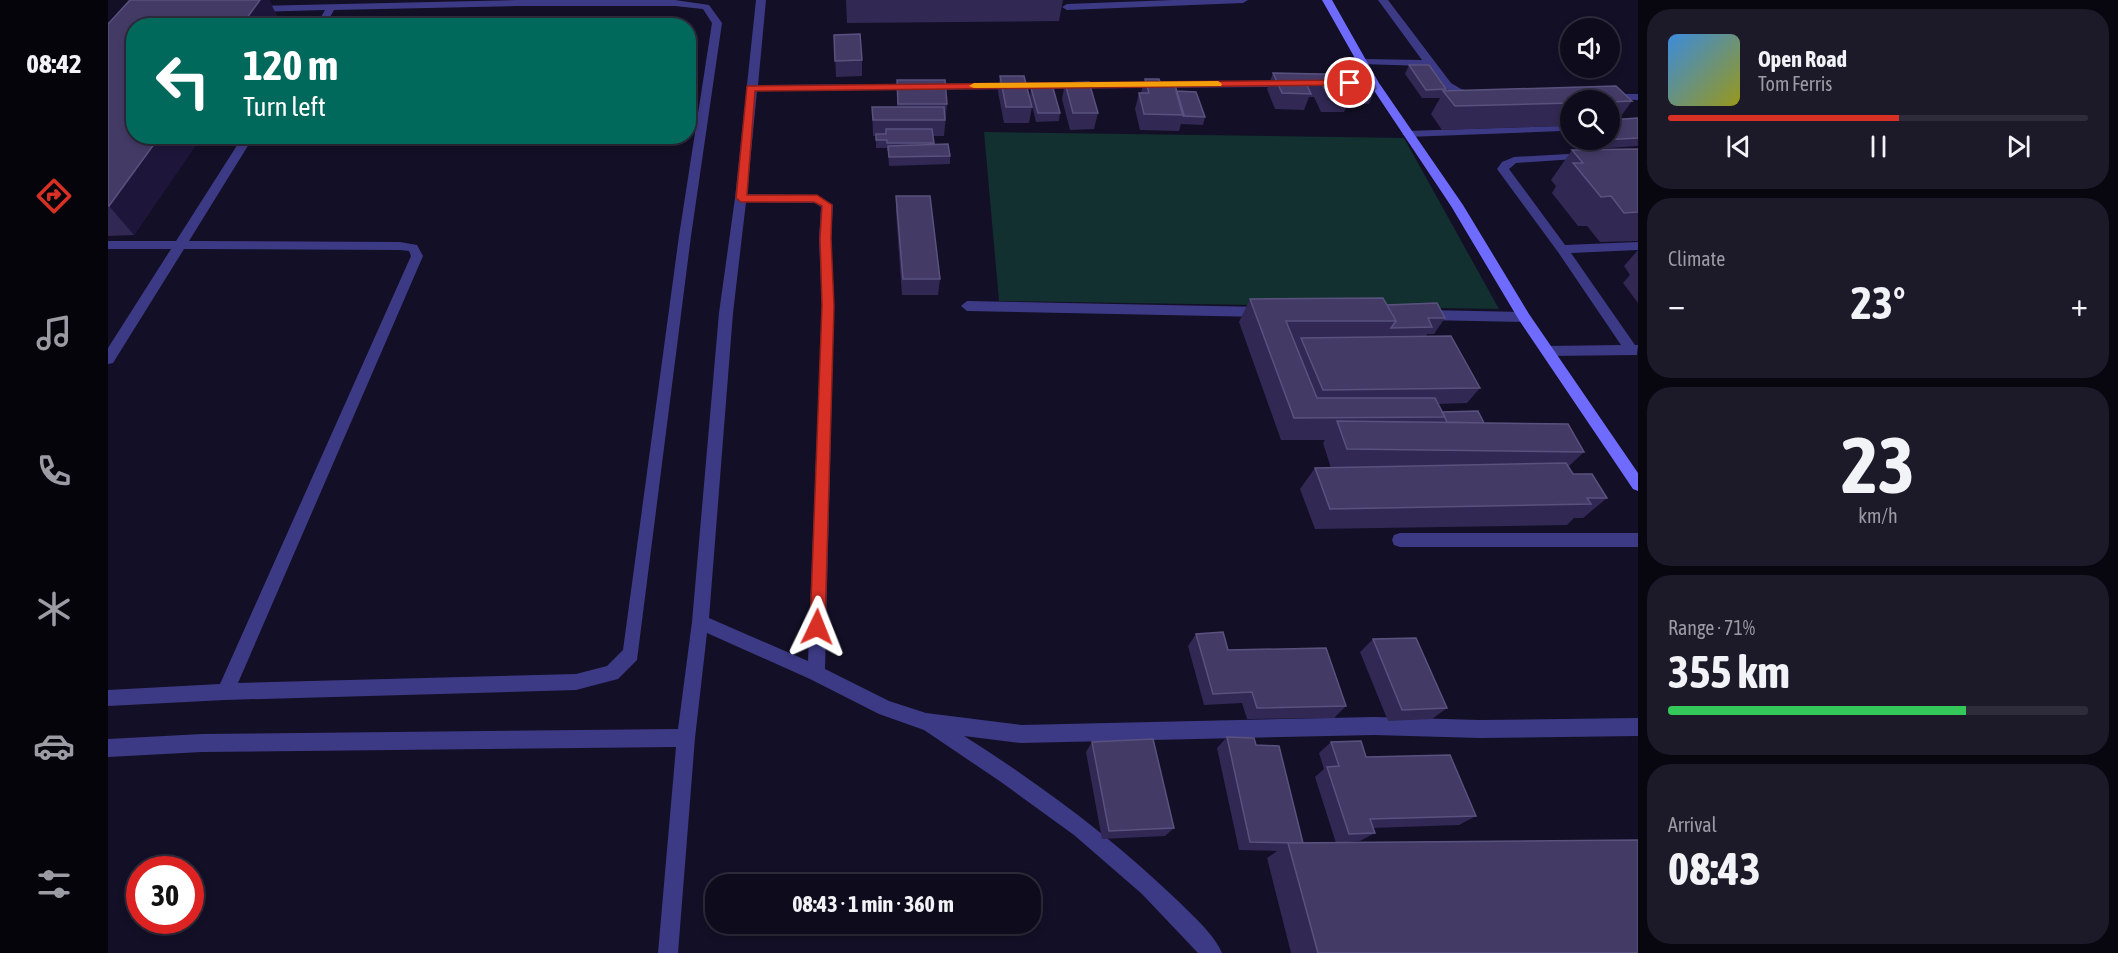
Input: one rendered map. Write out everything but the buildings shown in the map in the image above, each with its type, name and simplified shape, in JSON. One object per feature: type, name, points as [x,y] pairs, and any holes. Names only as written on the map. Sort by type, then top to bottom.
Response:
[{"type":"street","points":[[668,953],[686,738],[700,622],[726,313],[741,198],[761,0]]},
{"type":"street","points":[[1067,8],[1243,0]]},
{"type":"street","points":[[1328,0],[1364,62],[1368,83],[1456,205],[1524,317],[1638,485]]},
{"type":"street","points":[[1383,0],[1447,86],[1457,93],[1485,96]]},
{"type":"street","points":[[108,698],[225,692],[576,682],[612,673],[631,654],[684,236],[717,24],[706,7],[675,3],[516,3],[330,9],[249,9]]},
{"type":"street","points":[[325,18],[330,9]]},
{"type":"street","points":[[1364,62],[1429,63]]},
{"type":"street","points":[[751,88],[1303,84]]},
{"type":"street","points":[[1620,97],[1638,97]]},
{"type":"street","points":[[1407,134],[1558,129]]},
{"type":"street","points":[[108,359],[244,144]]},
{"type":"street","points":[[1604,155],[1515,160],[1506,164],[1503,169],[1635,350]]},
{"type":"street","points":[[741,198],[817,199],[827,205],[825,238],[828,306],[816,673]]},
{"type":"street","points":[[108,245],[400,246],[413,248],[417,256],[225,692]]},
{"type":"street","points":[[1563,249],[1638,246]]},
{"type":"street","points":[[967,306],[1275,312]]},
{"type":"street","points":[[1406,315],[1524,317]]},
{"type":"street","points":[[1547,351],[1635,350]]},
{"type":"street","points":[[1400,540],[1638,540]]},
{"type":"street","points":[[700,622],[816,673],[885,708],[926,722],[1021,734],[1374,726],[1480,729],[1638,728]]},
{"type":"street","points":[[926,722],[1001,770],[1085,830],[1178,913],[1212,953]]},
{"type":"street","points":[[108,748],[202,743],[686,738]]},
{"type":"green space","points":[[984,132],[1404,138],[1499,309],[999,301]]},
{"type":"slow traffic","points":[[974,86],[1218,84]]},
{"type":"route","points":[[817,627],[828,306],[825,238],[827,205],[824,201],[817,199],[741,198],[751,88],[1350,83]]}]
